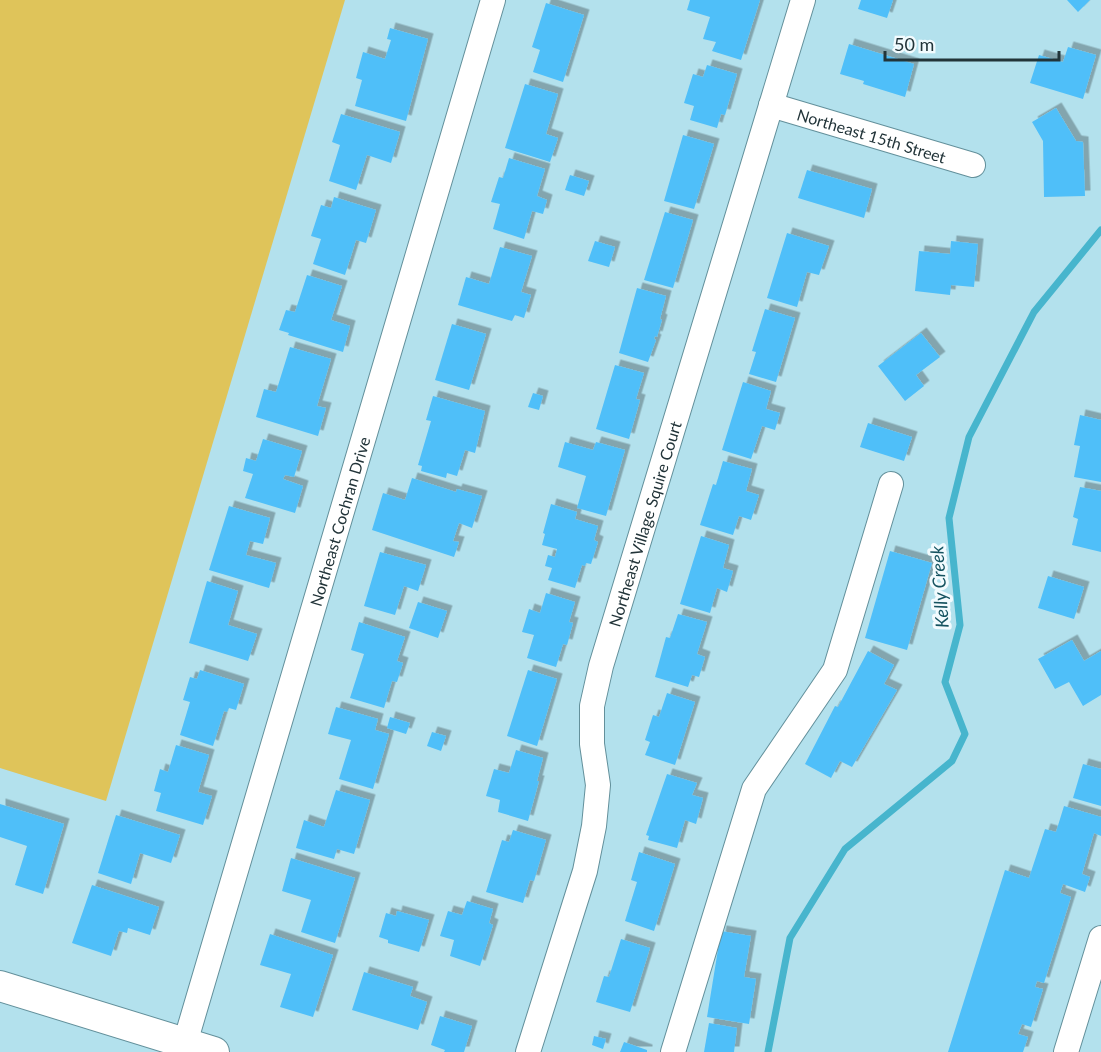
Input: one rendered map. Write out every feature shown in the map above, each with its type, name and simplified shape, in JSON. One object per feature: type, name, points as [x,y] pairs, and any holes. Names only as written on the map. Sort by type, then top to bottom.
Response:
[{"type":"main road","points":[[0,986],[214,1052]]},
{"type":"street","name":"Northeast Cochran Drive","points":[[185,1043],[493,0]]},
{"type":"street","name":"Northeast Village Squire Court","points":[[528,1052],[585,871],[592,838],[598,785],[592,744],[592,706],[601,666],[803,0]]},
{"type":"street","name":"Northeast 15th Street","points":[[771,105],[973,165]]},
{"type":"street","points":[[673,1052],[754,789],[835,670],[891,484]]},
{"type":"street","points":[[1066,1052],[1101,938]]},
{"type":"shaded area","points":[[0,0],[345,0],[106,801],[0,768]]},
{"type":"building","points":[[690,0],[760,0],[741,60],[712,51],[716,42],[703,39],[710,17],[687,10]]},
{"type":"building","points":[[861,0],[893,0],[887,18],[858,9]]},
{"type":"building","points":[[1067,0],[1090,0],[1078,12]]},
{"type":"building","points":[[546,3],[584,15],[563,82],[533,72],[540,50],[532,47]]},
{"type":"building","points":[[390,28],[428,39],[406,121],[355,106],[362,80],[356,78],[363,52],[385,59],[391,40],[387,39]]},
{"type":"building","points":[[849,44],[914,64],[905,97],[840,74]]},
{"type":"building","points":[[1068,47],[1096,55],[1083,99],[1030,83],[1039,55],[1063,62]]},
{"type":"building","points":[[707,65],[737,74],[725,115],[721,114],[717,128],[690,120],[694,106],[684,103],[693,74],[703,77]]},
{"type":"building","points":[[525,84],[558,94],[546,134],[558,138],[550,162],[505,148]]},
{"type":"building","points":[[1056,108],[1076,141],[1083,142],[1085,196],[1044,197],[1043,141],[1032,122]]},
{"type":"building","points":[[341,114],[400,132],[391,163],[367,155],[356,190],[329,181],[340,145],[332,142]]},
{"type":"building","points":[[683,135],[714,144],[694,209],[664,201]]},
{"type":"building","points":[[509,158],[545,169],[537,196],[547,200],[543,214],[532,211],[524,239],[493,229],[500,204],[491,202],[499,177],[503,178]]},
{"type":"building","points":[[807,170],[872,189],[864,218],[798,198]]},
{"type":"building","points":[[570,175],[589,181],[584,196],[565,190]]},
{"type":"building","points":[[334,197],[376,210],[366,243],[356,240],[345,275],[313,264],[321,239],[311,236],[321,205],[331,208]]},
{"type":"building","points":[[665,212],[693,220],[673,288],[644,280]]},
{"type":"building","points":[[787,233],[829,246],[819,275],[807,272],[797,307],[767,298]]},
{"type":"building","points":[[595,241],[615,247],[609,267],[588,261]]},
{"type":"building","points":[[951,241],[978,244],[974,287],[951,285],[950,295],[915,291],[919,251],[950,254]]},
{"type":"building","points":[[500,247],[532,256],[521,292],[531,295],[524,318],[515,315],[512,321],[458,305],[466,277],[489,284]]},
{"type":"building","points":[[307,275],[342,286],[331,320],[350,326],[343,352],[288,335],[289,333],[279,330],[286,310],[295,312]]},
{"type":"building","points":[[637,288],[666,296],[660,319],[662,320],[648,362],[619,353]]},
{"type":"building","points":[[765,309],[795,318],[776,382],[749,374],[756,352],[752,351]]},
{"type":"building","points":[[452,324],[486,334],[469,390],[435,380]]},
{"type":"building","points":[[921,333],[940,357],[916,375],[924,386],[905,401],[878,366]]},
{"type":"building","points":[[290,347],[331,359],[317,406],[326,408],[318,436],[256,417],[264,389],[276,392]]},
{"type":"building","points":[[615,365],[644,373],[636,399],[640,400],[629,439],[596,429]]},
{"type":"building","points":[[743,382],[771,391],[766,409],[780,413],[775,430],[762,426],[751,459],[722,450]]},
{"type":"building","points":[[533,393],[543,396],[539,410],[528,407]]},
{"type":"building","points":[[433,396],[485,411],[475,453],[465,450],[457,476],[447,473],[446,478],[421,471],[422,466],[418,465],[431,421],[426,420]]},
{"type":"building","points":[[1080,415],[1101,420],[1101,482],[1074,477],[1080,446],[1074,445]]},
{"type":"building","points":[[868,423],[912,437],[904,461],[860,447]]},
{"type":"building","points":[[263,439],[302,451],[294,477],[285,475],[283,479],[303,486],[295,513],[245,498],[253,474],[243,471],[246,458],[256,461]]},
{"type":"building","points":[[565,442],[593,450],[596,442],[625,450],[606,516],[577,508],[586,476],[558,467]]},
{"type":"building","points":[[723,461],[752,469],[746,491],[759,495],[751,520],[739,516],[733,535],[700,525]]},
{"type":"building","points":[[412,478],[456,492],[457,489],[482,496],[472,528],[459,523],[453,541],[459,542],[454,557],[372,530],[383,493],[405,500]]},
{"type":"building","points":[[1080,487],[1101,491],[1101,552],[1072,545],[1078,519],[1073,517]]},
{"type":"building","points":[[551,504],[577,512],[575,519],[598,526],[594,540],[598,542],[591,564],[582,565],[575,588],[548,580],[552,568],[545,566],[548,555],[555,557],[557,549],[542,545]]},
{"type":"building","points":[[229,506],[270,518],[263,544],[250,541],[246,555],[276,563],[269,588],[209,570]]},
{"type":"building","points":[[701,536],[729,545],[723,568],[733,571],[727,592],[717,588],[710,613],[680,604]]},
{"type":"building","points":[[890,551],[932,563],[907,650],[865,638]]},
{"type":"building","points":[[380,552],[426,565],[418,591],[404,586],[395,615],[364,606]]},
{"type":"building","points":[[1048,576],[1084,587],[1074,619],[1038,608]]},
{"type":"building","points":[[207,581],[238,591],[228,625],[257,634],[248,661],[189,643]]},
{"type":"building","points":[[546,593],[575,602],[569,622],[573,623],[567,645],[563,644],[556,667],[527,658],[534,635],[522,632],[529,609],[540,613]]},
{"type":"building","points":[[418,602],[447,611],[438,638],[409,628]]},
{"type":"building","points":[[678,614],[707,622],[697,654],[705,657],[699,677],[692,675],[688,687],[655,677],[666,637],[670,638]]},
{"type":"building","points":[[359,622],[405,637],[397,661],[403,663],[397,682],[392,681],[384,708],[350,698],[364,654],[351,650]]},
{"type":"building","points":[[1072,640],[1084,661],[1101,651],[1101,695],[1083,706],[1069,682],[1055,689],[1038,659]]},
{"type":"building","points":[[868,651],[894,665],[884,684],[897,690],[852,767],[840,761],[831,778],[805,764],[835,706],[838,707]]},
{"type":"building","points":[[200,670],[244,684],[236,710],[229,708],[227,712],[224,711],[213,746],[180,735],[190,702],[183,700],[190,677],[197,679]]},
{"type":"building","points":[[528,670],[557,679],[537,746],[507,736]]},
{"type":"building","points":[[667,693],[695,702],[675,765],[645,755],[650,742],[645,740],[653,715],[659,717]]},
{"type":"building","points":[[336,707],[378,719],[375,730],[389,734],[373,789],[339,779],[351,740],[328,734]]},
{"type":"building","points":[[390,717],[410,723],[406,734],[387,728]]},
{"type":"building","points":[[432,732],[446,736],[441,751],[427,746]]},
{"type":"building","points":[[176,745],[209,755],[198,792],[212,796],[203,825],[156,811],[161,793],[154,791],[160,769],[168,772]]},
{"type":"building","points":[[516,750],[543,758],[528,821],[498,812],[500,800],[486,796],[494,769],[509,773]]},
{"type":"building","points":[[1083,764],[1101,769],[1101,806],[1073,798]]},
{"type":"building","points":[[667,774],[697,783],[692,795],[703,798],[696,824],[685,820],[677,848],[648,840],[649,836],[646,835]]},
{"type":"building","points":[[336,790],[370,800],[354,854],[337,849],[334,859],[296,848],[304,820],[324,827]]},
{"type":"building","points":[[0,804],[64,824],[43,894],[15,885],[27,846],[0,837]]},
{"type":"building","points":[[1064,806],[1101,817],[1101,836],[1094,833],[1082,874],[1090,877],[1085,892],[1063,884],[1060,893],[1071,897],[1044,983],[1037,981],[1035,987],[1043,989],[1031,1027],[1022,1024],[1018,1034],[1028,1037],[1023,1052],[948,1052],[1005,870],[1029,878],[1045,829],[1056,832]]},
{"type":"building","points":[[116,815],[180,835],[171,863],[140,853],[131,884],[98,873]]},
{"type":"building","points":[[513,830],[546,840],[534,881],[530,880],[523,903],[486,892],[502,840],[509,842]]},
{"type":"building","points":[[639,852],[675,864],[654,931],[625,921],[637,882],[631,880]]},
{"type":"building","points":[[291,858],[355,878],[335,943],[301,932],[311,900],[282,891]]},
{"type":"building","points":[[92,885],[159,907],[150,935],[128,928],[127,933],[119,931],[111,956],[72,943]]},
{"type":"building","points":[[467,901],[493,909],[489,923],[493,925],[480,966],[450,956],[454,940],[440,936],[448,911],[462,915]]},
{"type":"building","points":[[397,911],[429,920],[419,952],[388,943],[388,940],[379,937],[386,913],[396,916]]},
{"type":"building","points":[[721,931],[751,936],[744,977],[756,979],[749,1024],[707,1017]]},
{"type":"building","points":[[270,934],[333,955],[313,1017],[280,1007],[291,974],[260,965]]},
{"type":"building","points":[[621,939],[650,948],[630,1012],[596,1002],[604,976],[609,977]]},
{"type":"building","points":[[364,972],[413,987],[410,996],[427,1002],[418,1030],[352,1010]]},
{"type":"building","points":[[440,1016],[472,1026],[464,1052],[444,1052],[445,1050],[431,1045]]},
{"type":"building","points":[[709,1023],[737,1028],[734,1052],[704,1052]]},
{"type":"building","points":[[594,1036],[606,1039],[603,1049],[592,1045]]},
{"type":"building","points":[[624,1042],[647,1050],[647,1052],[620,1052]]},
{"type":"waterway","name":"Kelly Creek","points":[[768,1052],[790,938],[845,849],[952,761],[965,734],[945,682],[960,625],[949,518],[969,437],[1034,312],[1101,230]]}]
